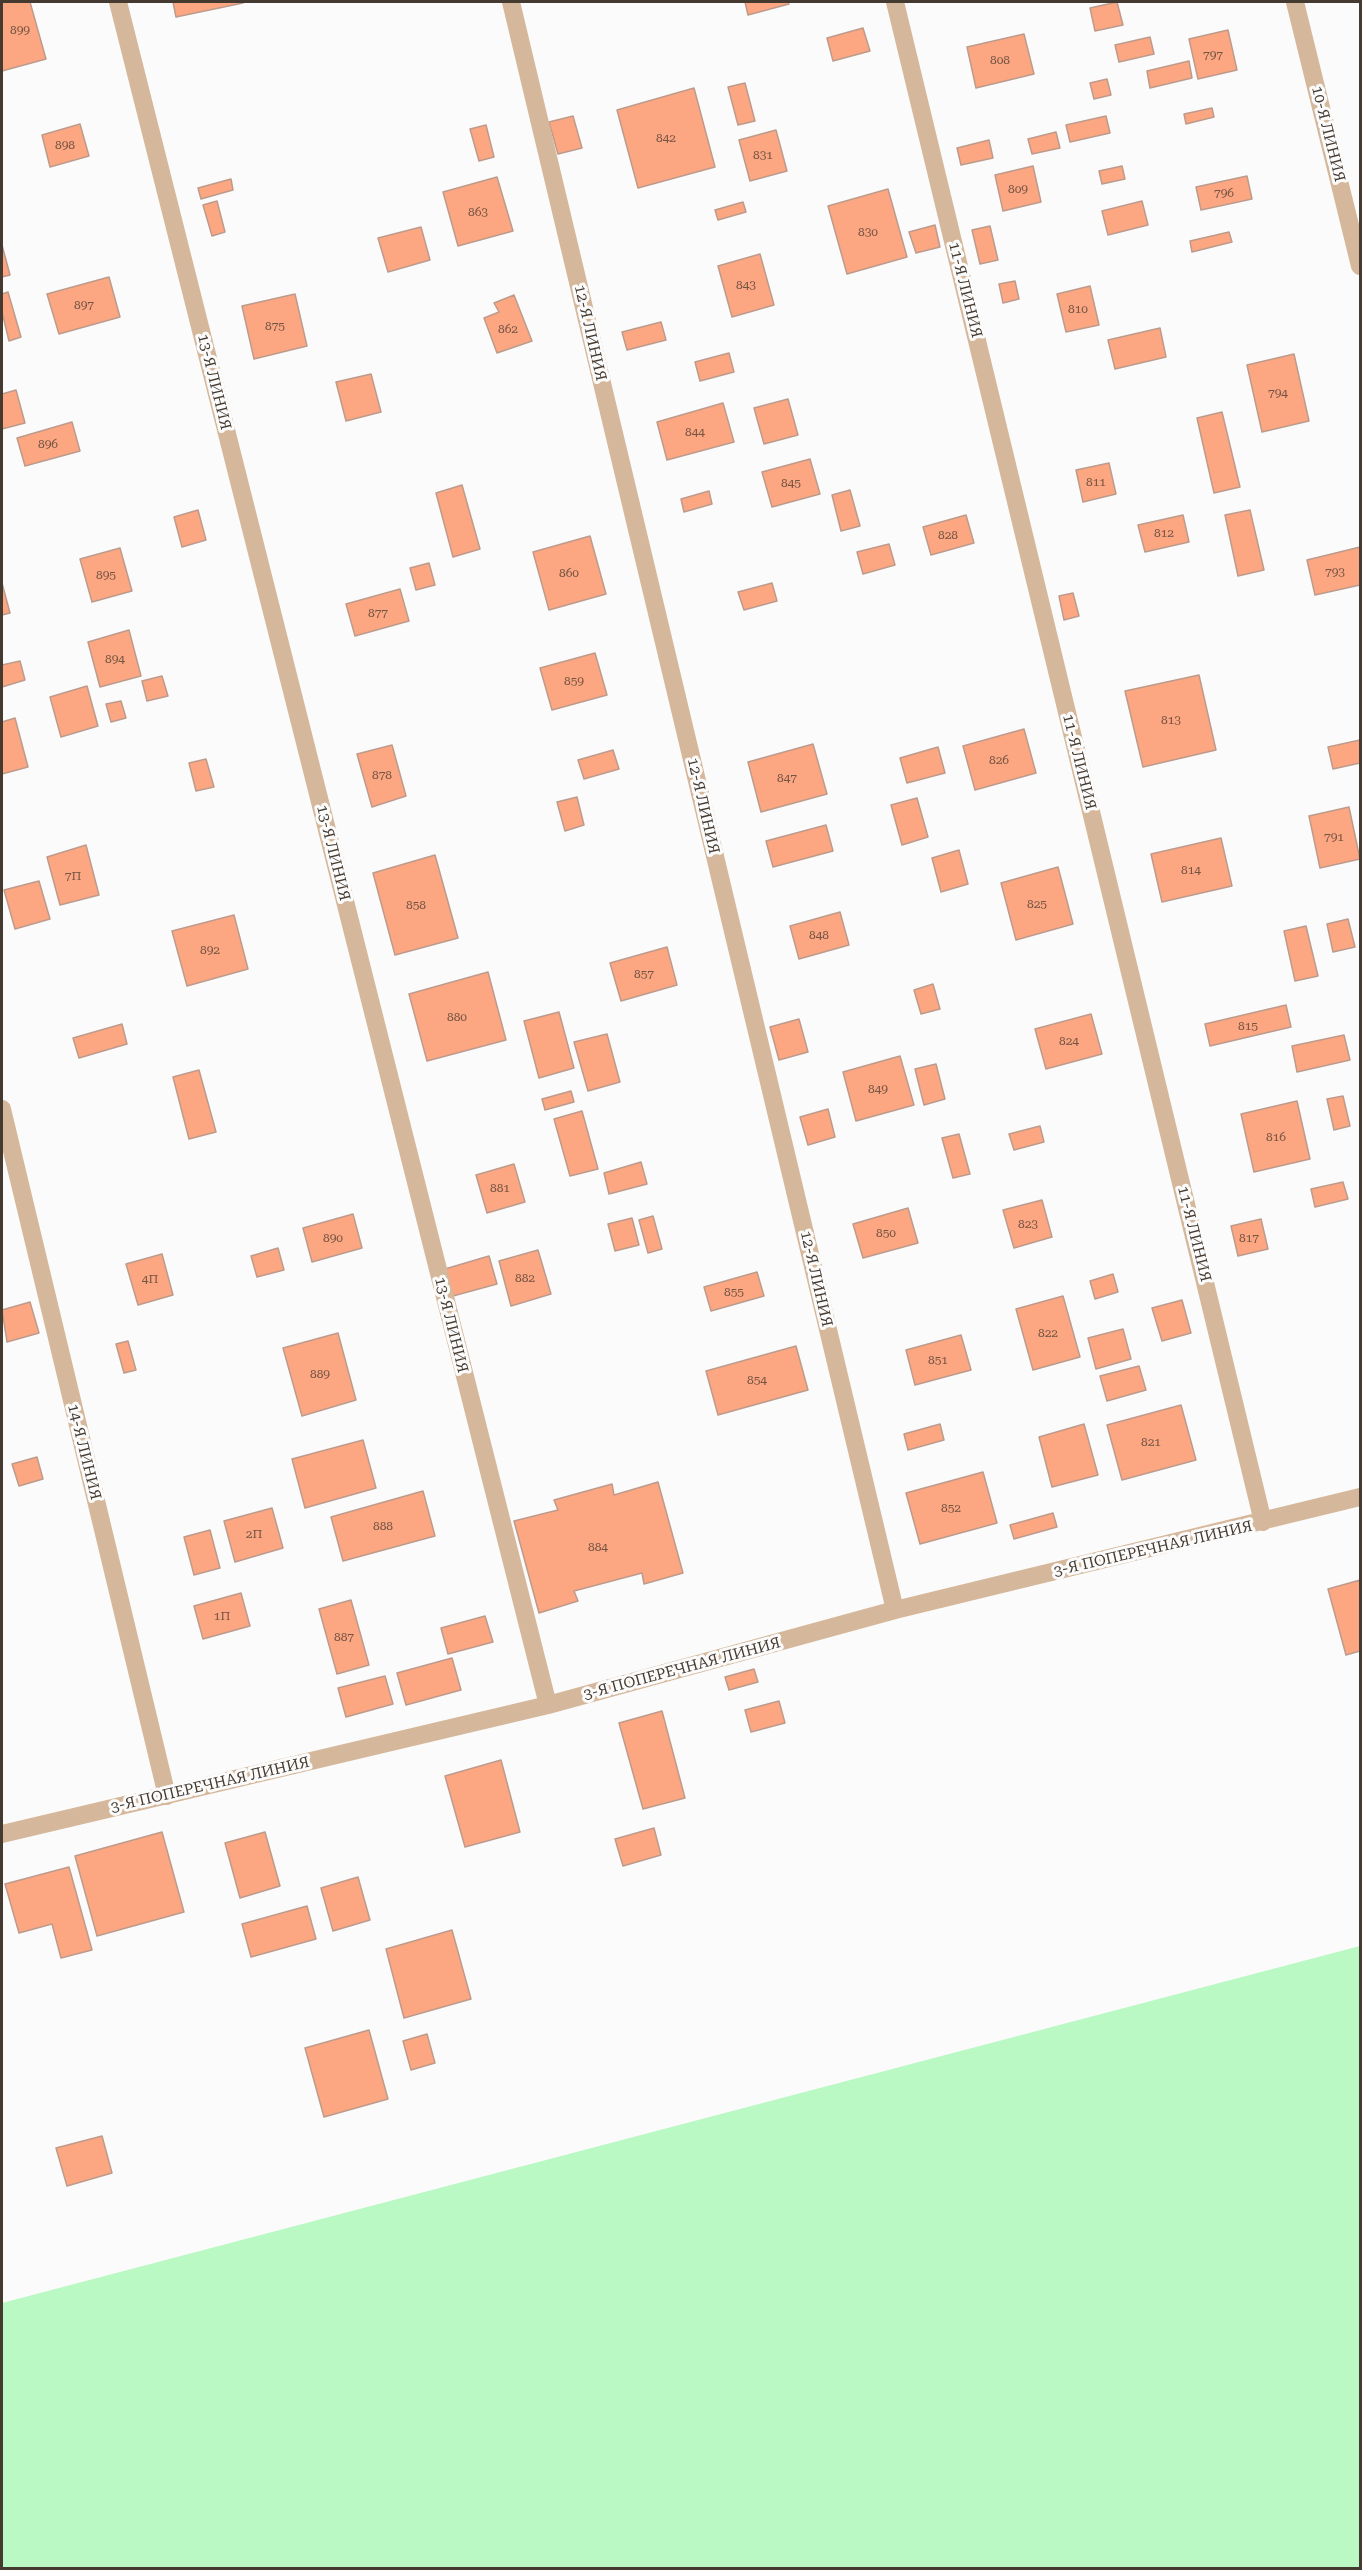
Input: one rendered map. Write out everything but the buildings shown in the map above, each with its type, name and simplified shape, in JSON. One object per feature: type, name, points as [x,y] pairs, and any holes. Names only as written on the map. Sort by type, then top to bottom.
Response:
[{"type":"street","name":"13-Я ЛИНИЯ","points":[[118,2],[548,1705]]},
{"type":"street","name":"12-Я ЛИНИЯ","points":[[511,2],[895,1610]]},
{"type":"street","name":"11-Я ЛИНИЯ","points":[[895,2],[1263,1522]]},
{"type":"street","name":"10-Я ЛИНИЯ","points":[[1295,2],[1360,266]]},
{"type":"street","name":"14-Я ЛИНИЯ","points":[[2,1109],[167,1796]]},
{"type":"street","name":"3-Я ПОПЕРЕЧНАЯ ЛИНИЯ","points":[[2,1834],[548,1705],[895,1610],[1360,1497]]},
{"type":"green space","points":[[1360,1946],[1360,2568],[2,2568],[2,2303]]}]
